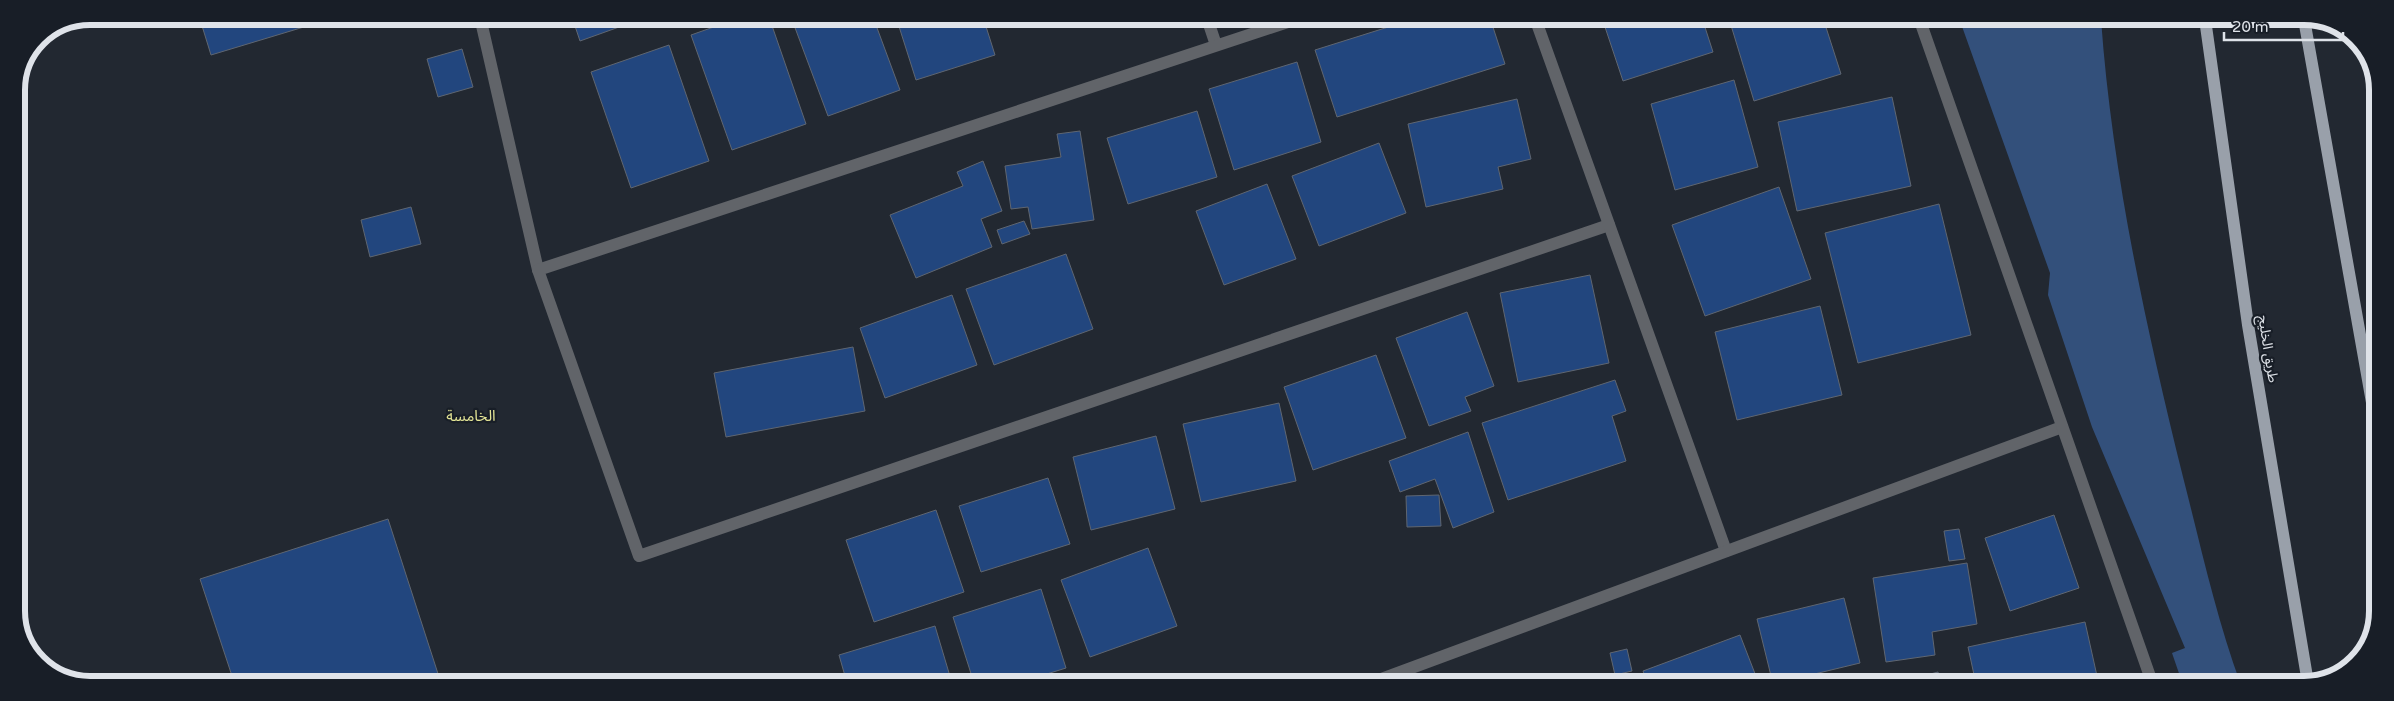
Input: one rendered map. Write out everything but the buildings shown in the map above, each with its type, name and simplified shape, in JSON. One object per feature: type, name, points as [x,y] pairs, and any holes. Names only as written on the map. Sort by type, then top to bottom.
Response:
[{"type":"main road","name":"طريق الخليج","points":[[2206,25],[2248,325],[2307,676]]},
{"type":"main road","points":[[2305,25],[2369,386]]},
{"type":"street","points":[[482,25],[538,270],[639,556],[1609,225]]},
{"type":"street","points":[[1209,25],[1216,45]]},
{"type":"street","points":[[538,270],[1278,25]]},
{"type":"street","points":[[1538,25],[1726,551]]},
{"type":"street","points":[[1921,25],[2150,676]]},
{"type":"street","points":[[1390,676],[2062,427]]},
{"type":"shaded area","points":[[1961,25],[2102,25],[2113,134],[2132,250],[2169,421],[2209,582],[2238,676],[2180,676],[2172,653],[2185,648],[2092,427],[2048,295],[2050,273]]},
{"type":"district","name":"الخامسة","points":[[471,416]]}]
